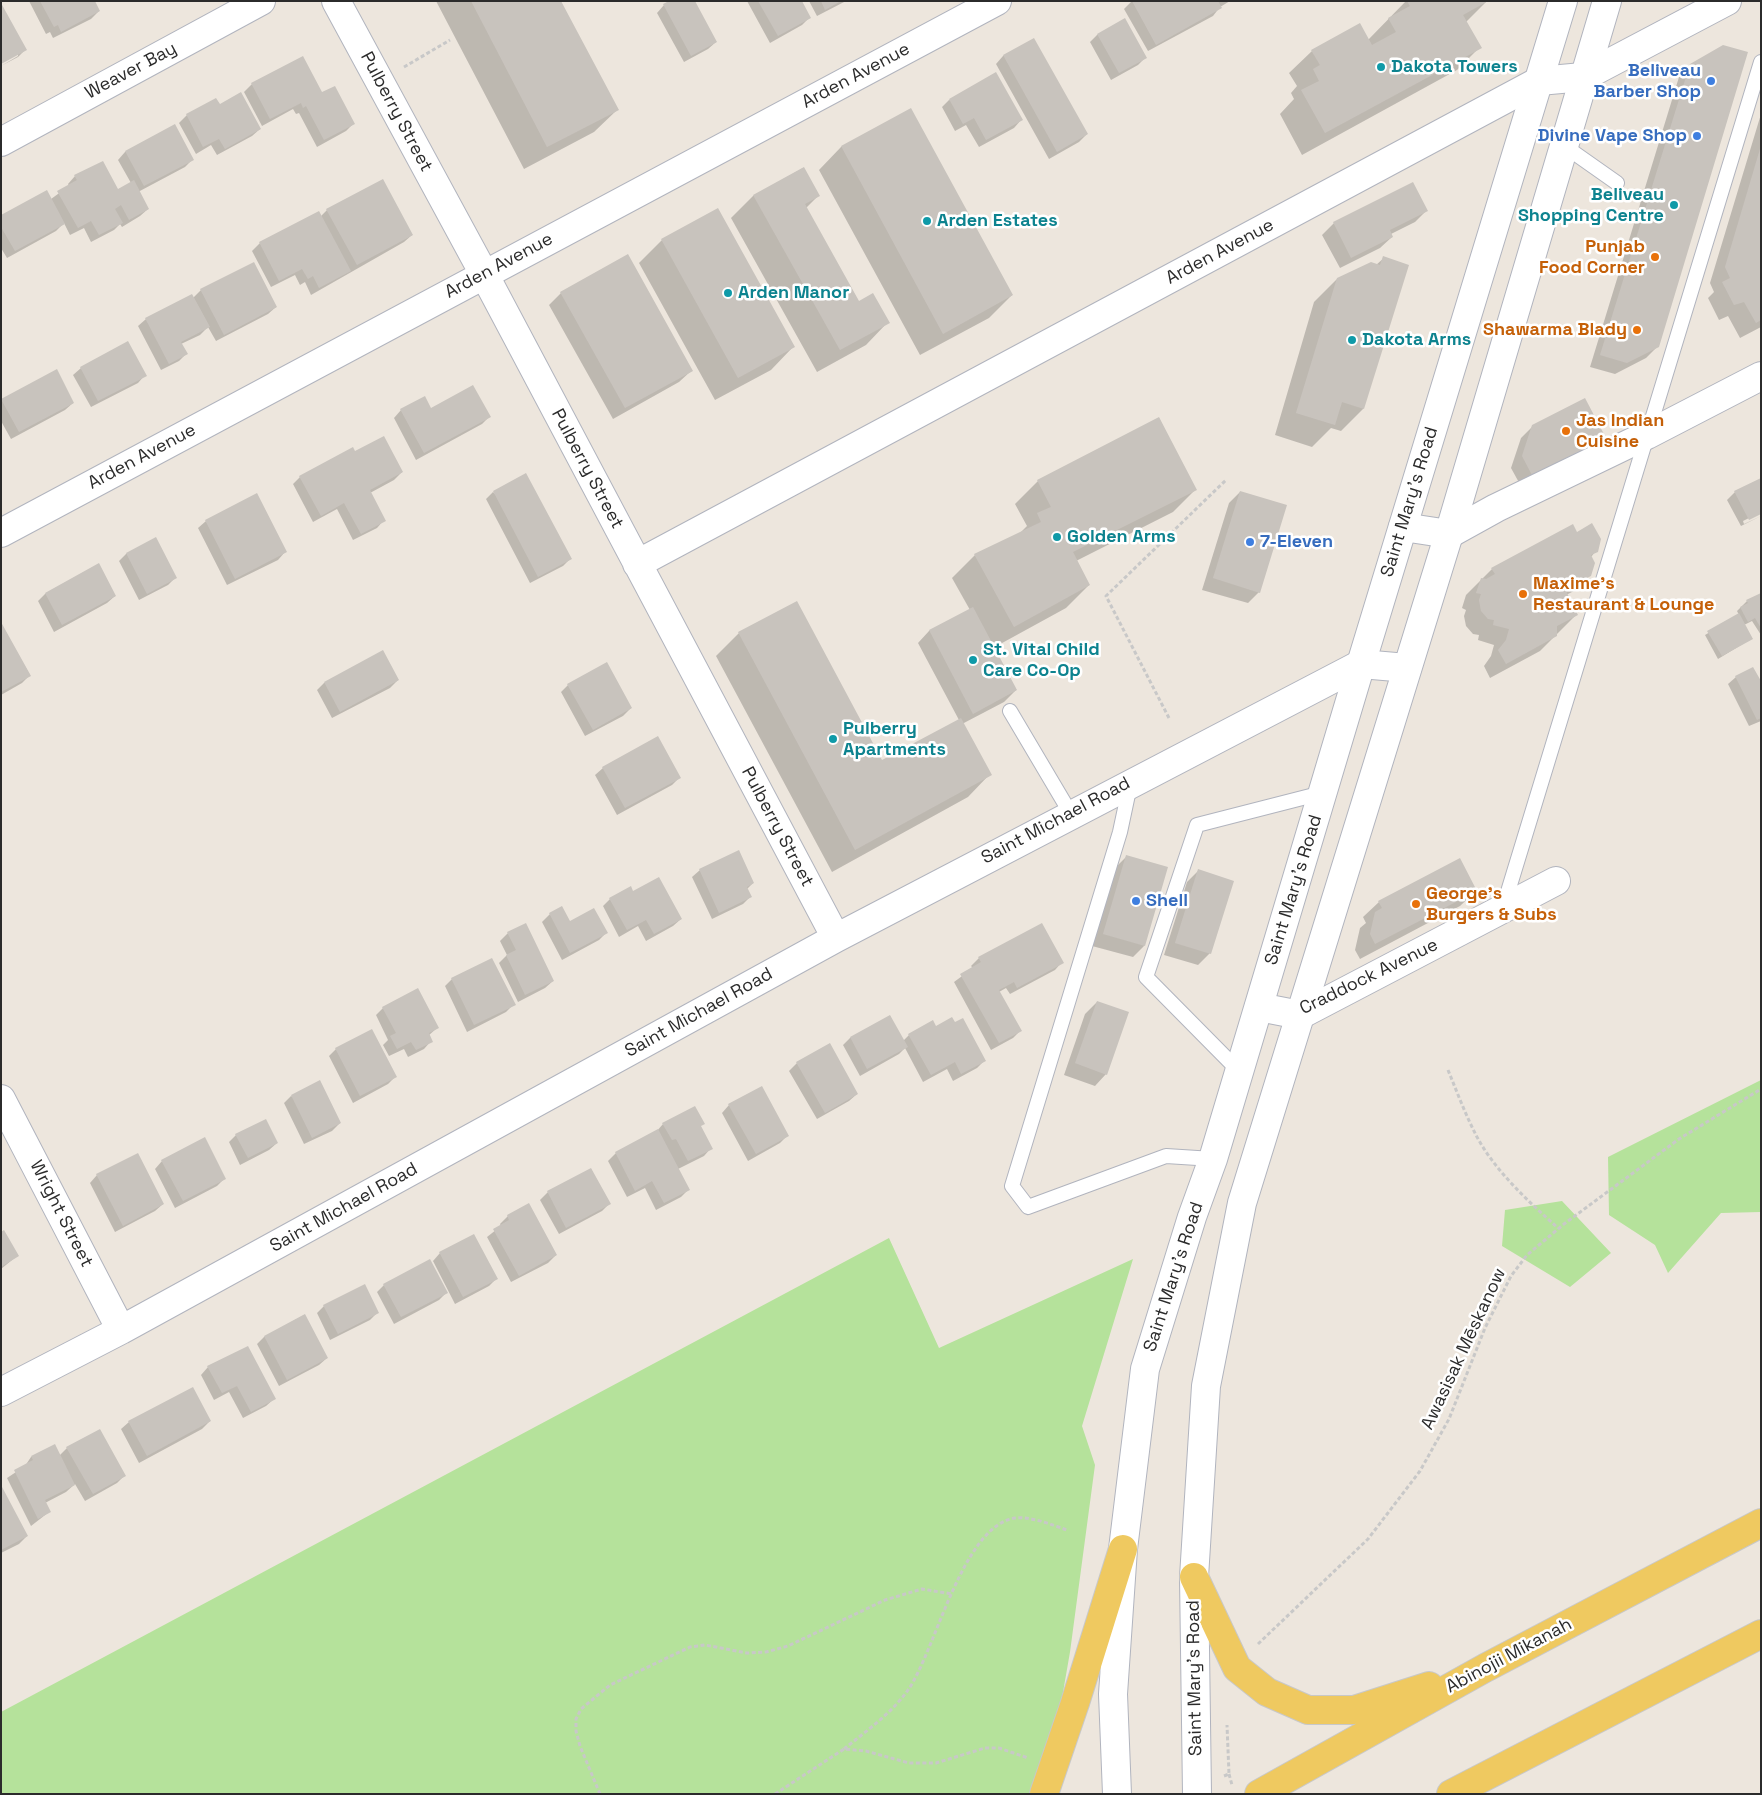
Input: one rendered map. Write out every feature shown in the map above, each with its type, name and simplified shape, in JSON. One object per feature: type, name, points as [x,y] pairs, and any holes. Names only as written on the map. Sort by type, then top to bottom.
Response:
[{"type":"main road","name":"Abinojii Mikanah","points":[[1259,1794],[1485,1668],[1761,1523]]},
{"type":"main road","points":[[1044,1794],[1075,1703],[1122,1549]]},
{"type":"main road","points":[[1194,1577],[1237,1668],[1267,1692],[1308,1710],[1354,1710],[1485,1668]]},
{"type":"main road","points":[[1452,1794],[1761,1634]]},
{"type":"street","name":"Weaver Bay","points":[[1,142],[261,1]]},
{"type":"street","name":"Pulberry Street","points":[[336,1],[484,274],[836,938]]},
{"type":"street","name":"Arden Avenue","points":[[1,533],[997,1]]},
{"type":"street","name":"Saint Mary's Road","points":[[1117,1794],[1113,1694],[1122,1549],[1145,1369],[1192,1217],[1213,1159],[1322,793],[1563,1]]},
{"type":"street","name":"Saint Mary's Road","points":[[1197,1794],[1194,1577],[1206,1386],[1242,1203],[1448,534],[1583,77],[1608,1]]},
{"type":"street","points":[[1539,81],[1583,77],[1727,1]]},
{"type":"street","name":"Arden Avenue","points":[[637,564],[1539,81]]},
{"type":"street","points":[[1403,527],[1448,534],[1496,508],[1648,435],[1761,376]]},
{"type":"street","points":[[1361,664],[1407,668]]},
{"type":"street","name":"Saint Michael Road","points":[[1,1392],[121,1330],[836,938],[1130,782],[1361,664]]},
{"type":"street","name":"Craddock Avenue","points":[[1258,1007],[1300,1015],[1556,881]]},
{"type":"street","name":"Wright Street","points":[[1,1099],[121,1330]]},
{"type":"lane","points":[[1503,909],[1761,62]]},
{"type":"lane","points":[[1563,145],[1617,183]]},
{"type":"lane","points":[[1010,711],[1071,814]]},
{"type":"lane","points":[[1130,782],[1120,832],[1012,1186],[1028,1207],[1166,1156],[1213,1159]]},
{"type":"lane","points":[[1239,1071],[1146,977],[1196,825],[1322,793]]},
{"type":"path","points":[[404,67],[450,40]]},
{"type":"path","points":[[1169,718],[1106,596],[1226,480]]},
{"type":"path","points":[[1448,1070],[1477,1138],[1500,1169],[1530,1202],[1558,1228]]},
{"type":"path","name":"Awasisak Mēskanow","points":[[1237,1668],[1251,1650],[1368,1539],[1420,1471],[1450,1419],[1485,1328],[1510,1276],[1527,1255],[1558,1228],[1679,1139],[1761,1089]]},
{"type":"path","points":[[775,1794],[844,1749],[882,1719],[908,1690],[952,1594],[982,1538],[996,1525],[1016,1518],[1040,1522],[1067,1530]]},
{"type":"path","points":[[600,1794],[580,1746],[576,1731],[576,1719],[581,1709],[610,1684],[690,1647],[705,1646],[748,1653],[766,1652],[788,1646],[885,1600],[922,1589],[952,1594]]},
{"type":"path","points":[[1226,1716],[1229,1774],[1232,1785]]},
{"type":"path","points":[[844,1749],[866,1751],[909,1763],[936,1763],[985,1748],[998,1748],[1032,1760]]},
{"type":"path","points":[[1224,1776],[1229,1774]]},
{"type":"green space","points":[[1761,1080],[1761,1212],[1721,1213],[1668,1273],[1655,1245],[1609,1215],[1608,1157]]},
{"type":"green space","points":[[1562,1201],[1611,1253],[1570,1287],[1502,1246],[1505,1210]]},
{"type":"green space","points":[[889,1238],[939,1348],[1133,1259],[1082,1426],[1095,1465],[1070,1652],[1058,1721],[1032,1794],[1,1794],[1,1712]]},
{"type":"building","points":[[40,1],[95,1],[100,11],[61,32],[58,25],[54,27]]},
{"type":"building","points":[[471,1],[561,1],[619,110],[547,147]]},
{"type":"building","points":[[669,1],[695,1],[717,42],[691,56],[663,4]]},
{"type":"building","points":[[758,1],[802,1],[811,18],[778,36]]},
{"type":"building","points":[[821,1],[841,1],[825,10]]},
{"type":"building","points":[[1132,1],[1218,1],[1222,8],[1156,45]]},
{"type":"building","name":"Dakota Towers","points":[[1407,1],[1488,1],[1463,15],[1482,48],[1325,133],[1301,90],[1319,81],[1313,69],[1320,65],[1311,50],[1360,23],[1372,45],[1396,32],[1388,18],[1410,6]]},
{"type":"building","points":[[1,3],[27,50],[1,64]]},
{"type":"building","points":[[1125,18],[1147,58],[1119,73],[1097,34]]},
{"type":"building","points":[[1034,38],[1088,134],[1057,152],[1003,55]]},
{"type":"building","name":"Beliveau Shopping Centre","points":[[1723,45],[1748,52],[1659,347],[1627,363],[1600,355],[1690,64]]},
{"type":"building","points":[[303,56],[322,92],[335,86],[355,124],[324,140],[306,106],[303,108],[301,103],[270,119],[251,83]]},
{"type":"building","points":[[996,72],[1023,120],[986,140],[974,118],[963,124],[949,99]]},
{"type":"building","points":[[241,92],[261,129],[225,149],[219,139],[203,147],[186,114],[216,98],[220,104]]},
{"type":"building","name":"Arden Estates","points":[[911,108],[1013,295],[943,334],[841,146]]},
{"type":"building","points":[[175,124],[194,160],[144,186],[125,151]]},
{"type":"building","points":[[1760,149],[1761,320],[1756,323],[1744,302],[1734,305],[1722,282],[1730,278],[1725,267]]},
{"type":"building","points":[[103,161],[118,189],[134,180],[149,209],[129,220],[121,205],[115,209],[123,223],[99,235],[91,221],[78,228],[57,191],[77,180],[74,175]]},
{"type":"building","points":[[804,167],[820,196],[805,204],[859,301],[873,293],[890,323],[840,350],[753,195]]},
{"type":"building","points":[[383,179],[413,235],[357,265],[326,209]]},
{"type":"building","points":[[1413,182],[1428,211],[1390,230],[1393,237],[1351,258],[1333,222]]},
{"type":"building","points":[[47,190],[65,224],[15,251],[1,227],[1,215]]},
{"type":"building","name":"Arden Manor","points":[[718,208],[795,347],[738,378],[661,239]]},
{"type":"building","points":[[319,211],[351,271],[319,288],[313,276],[308,279],[302,269],[279,281],[259,242]]},
{"type":"building","points":[[628,254],[693,371],[625,408],[560,292]]},
{"type":"building","name":"Dakota Arms","points":[[1383,256],[1409,265],[1364,409],[1342,402],[1335,425],[1296,413],[1337,278],[1371,262],[1380,265]]},
{"type":"building","points":[[254,262],[277,307],[224,335],[200,289]]},
{"type":"building","points":[[192,294],[210,327],[181,342],[188,354],[169,364],[145,318]]},
{"type":"building","points":[[128,341],[147,376],[98,401],[80,367]]},
{"type":"building","points":[[57,369],[74,403],[19,432],[1,399]]},
{"type":"building","points":[[473,385],[491,417],[424,453],[400,409],[425,396],[431,408]]},
{"type":"building","name":"Jas Indian Cuisine","points":[[1585,398],[1606,438],[1533,477],[1522,456],[1532,425]]},
{"type":"building","name":"Golden Arms","points":[[1159,417],[1197,490],[1073,552],[1090,585],[1014,627],[974,554],[1041,522],[1037,513],[1051,507],[1037,480]]},
{"type":"building","points":[[384,436],[403,472],[370,490],[386,521],[361,534],[344,503],[321,516],[299,476],[353,447],[355,451]]},
{"type":"building","points":[[526,473],[572,559],[538,577],[493,491]]},
{"type":"building","points":[[1761,478],[1761,514],[1749,520],[1734,491]]},
{"type":"building","name":"7-Eleven","points":[[1240,491],[1287,505],[1260,593],[1213,578]]},
{"type":"building","points":[[257,493],[287,552],[235,579],[205,520]]},
{"type":"building","name":"Maxime's Restaurant & Lounge","points":[[1592,523],[1601,539],[1598,552],[1591,555],[1595,563],[1591,576],[1565,589],[1578,615],[1557,626],[1557,636],[1506,664],[1498,650],[1506,640],[1509,629],[1493,625],[1494,620],[1488,619],[1481,611],[1479,600],[1481,594],[1476,593],[1481,578],[1486,579],[1495,574],[1491,568],[1573,524],[1577,532]]},
{"type":"building","points":[[156,537],[177,578],[147,594],[126,553]]},
{"type":"building","points":[[99,563],[116,596],[62,625],[45,593]]},
{"type":"building","points":[[1761,593],[1761,628],[1755,618],[1748,622],[1740,607],[1748,603],[1746,600]]},
{"type":"building","name":"Pulberry Apartments","points":[[797,601],[882,760],[961,718],[992,775],[855,850],[738,632]]},
{"type":"building","name":"St. Vital Child Care Co-Op","points":[[973,607],[1017,690],[973,714],[929,630]]},
{"type":"building","points":[[1739,613],[1753,639],[1722,656],[1707,631]]},
{"type":"building","points":[[1,622],[31,676],[1,692]]},
{"type":"building","points":[[383,650],[399,680],[340,712],[324,682]]},
{"type":"building","points":[[607,662],[632,708],[593,730],[567,684]]},
{"type":"building","points":[[1753,667],[1761,681],[1761,718],[1757,720],[1735,676]]},
{"type":"building","points":[[658,736],[681,778],[625,808],[602,767]]},
{"type":"building","points":[[739,850],[754,883],[747,887],[752,897],[719,913],[699,869]]},
{"type":"building","name":"Shell","points":[[1126,855],[1168,867],[1145,946],[1103,934]]},
{"type":"building","name":"George's Burgers & Subs","points":[[1460,858],[1477,891],[1375,944],[1370,934],[1375,912],[1382,908],[1378,901]]},
{"type":"building","points":[[1198,869],[1234,881],[1211,954],[1175,943]]},
{"type":"building","points":[[659,877],[682,919],[654,934],[646,920],[627,930],[609,898],[631,886],[633,891]]},
{"type":"building","points":[[562,906],[570,921],[594,908],[608,933],[570,953],[549,913]]},
{"type":"building","points":[[526,923],[554,981],[525,995],[506,955],[516,950],[507,932]]},
{"type":"building","points":[[1042,923],[1064,963],[1017,988],[1014,982],[999,990],[1022,1031],[999,1043],[960,974],[981,962],[978,957]]},
{"type":"building","points":[[492,958],[516,1005],[474,1025],[451,978]]},
{"type":"building","points":[[418,988],[439,1028],[429,1033],[433,1042],[416,1050],[411,1042],[397,1049],[390,1036],[396,1033],[382,1007]]},
{"type":"building","points":[[1097,1001],[1129,1012],[1107,1075],[1075,1063]]},
{"type":"building","points":[[890,1015],[908,1047],[867,1069],[850,1037]]},
{"type":"building","points":[[952,1017],[955,1022],[963,1018],[986,1061],[961,1074],[955,1062],[931,1075],[908,1034],[933,1020],[936,1026]]},
{"type":"building","points":[[372,1029],[397,1077],[360,1096],[335,1048]]},
{"type":"building","points":[[830,1043],[858,1094],[825,1113],[796,1062]]},
{"type":"building","points":[[320,1080],[341,1123],[312,1138],[291,1095]]},
{"type":"building","points":[[762,1086],[789,1136],[756,1154],[728,1104]]},
{"type":"building","points":[[695,1106],[705,1124],[701,1126],[713,1149],[688,1161],[676,1139],[672,1140],[662,1123]]},
{"type":"building","points":[[266,1119],[278,1143],[248,1158],[235,1134]]},
{"type":"building","points":[[658,1129],[690,1190],[664,1203],[652,1181],[635,1191],[615,1152]]},
{"type":"building","points":[[205,1137],[226,1179],[183,1201],[161,1160]]},
{"type":"building","points":[[138,1153],[164,1204],[123,1226],[96,1174]]},
{"type":"building","points":[[591,1168],[611,1204],[566,1228],[547,1191]]},
{"type":"building","points":[[529,1203],[557,1255],[519,1276],[493,1229],[509,1220],[507,1215]]},
{"type":"building","points":[[4,1230],[19,1256],[1,1267],[1,1232]]},
{"type":"building","points":[[474,1234],[498,1279],[463,1297],[439,1252]]},
{"type":"building","points":[[430,1259],[448,1293],[401,1317],[383,1284]]},
{"type":"building","points":[[365,1284],[379,1313],[338,1334],[323,1305]]},
{"type":"building","points":[[305,1314],[328,1358],[287,1380],[264,1336]]},
{"type":"building","points":[[248,1346],[276,1399],[251,1412],[237,1386],[222,1393],[207,1366]]},
{"type":"building","points":[[193,1387],[211,1421],[147,1456],[128,1421]]},
{"type":"building","points":[[100,1429],[126,1476],[93,1494],[66,1447]]},
{"type":"building","points":[[55,1444],[75,1485],[45,1500],[51,1512],[38,1519],[14,1470],[33,1460],[31,1456]]},
{"type":"building","points":[[1,1485],[28,1536],[1,1550]]},
{"type":"place","name":"Dakota Towers","points":[[1381,67]]},
{"type":"place","name":"Beliveau Barber Shop","points":[[1711,81]]},
{"type":"place","name":"Divine Vape Shop","points":[[1697,136]]},
{"type":"place","name":"Beliveau Shopping Centre","points":[[1674,205]]},
{"type":"place","name":"Arden Estates","points":[[927,221]]},
{"type":"place","name":"Punjab Food Corner","points":[[1655,257]]},
{"type":"place","name":"Arden Manor","points":[[728,293]]},
{"type":"place","name":"Shawarma Blady","points":[[1637,330]]},
{"type":"place","name":"Dakota Arms","points":[[1352,340]]},
{"type":"place","name":"Jas Indian Cuisine","points":[[1566,431]]},
{"type":"place","name":"Golden Arms","points":[[1057,537]]},
{"type":"place","name":"7-Eleven","points":[[1250,542]]},
{"type":"place","name":"Maxime's Restaurant & Lounge","points":[[1523,594]]},
{"type":"place","name":"St. Vital Child Care Co-Op","points":[[973,660]]},
{"type":"place","name":"Pulberry Apartments","points":[[833,739]]},
{"type":"place","name":"Shell","points":[[1136,901]]},
{"type":"place","name":"George's Burgers & Subs","points":[[1416,904]]}]
